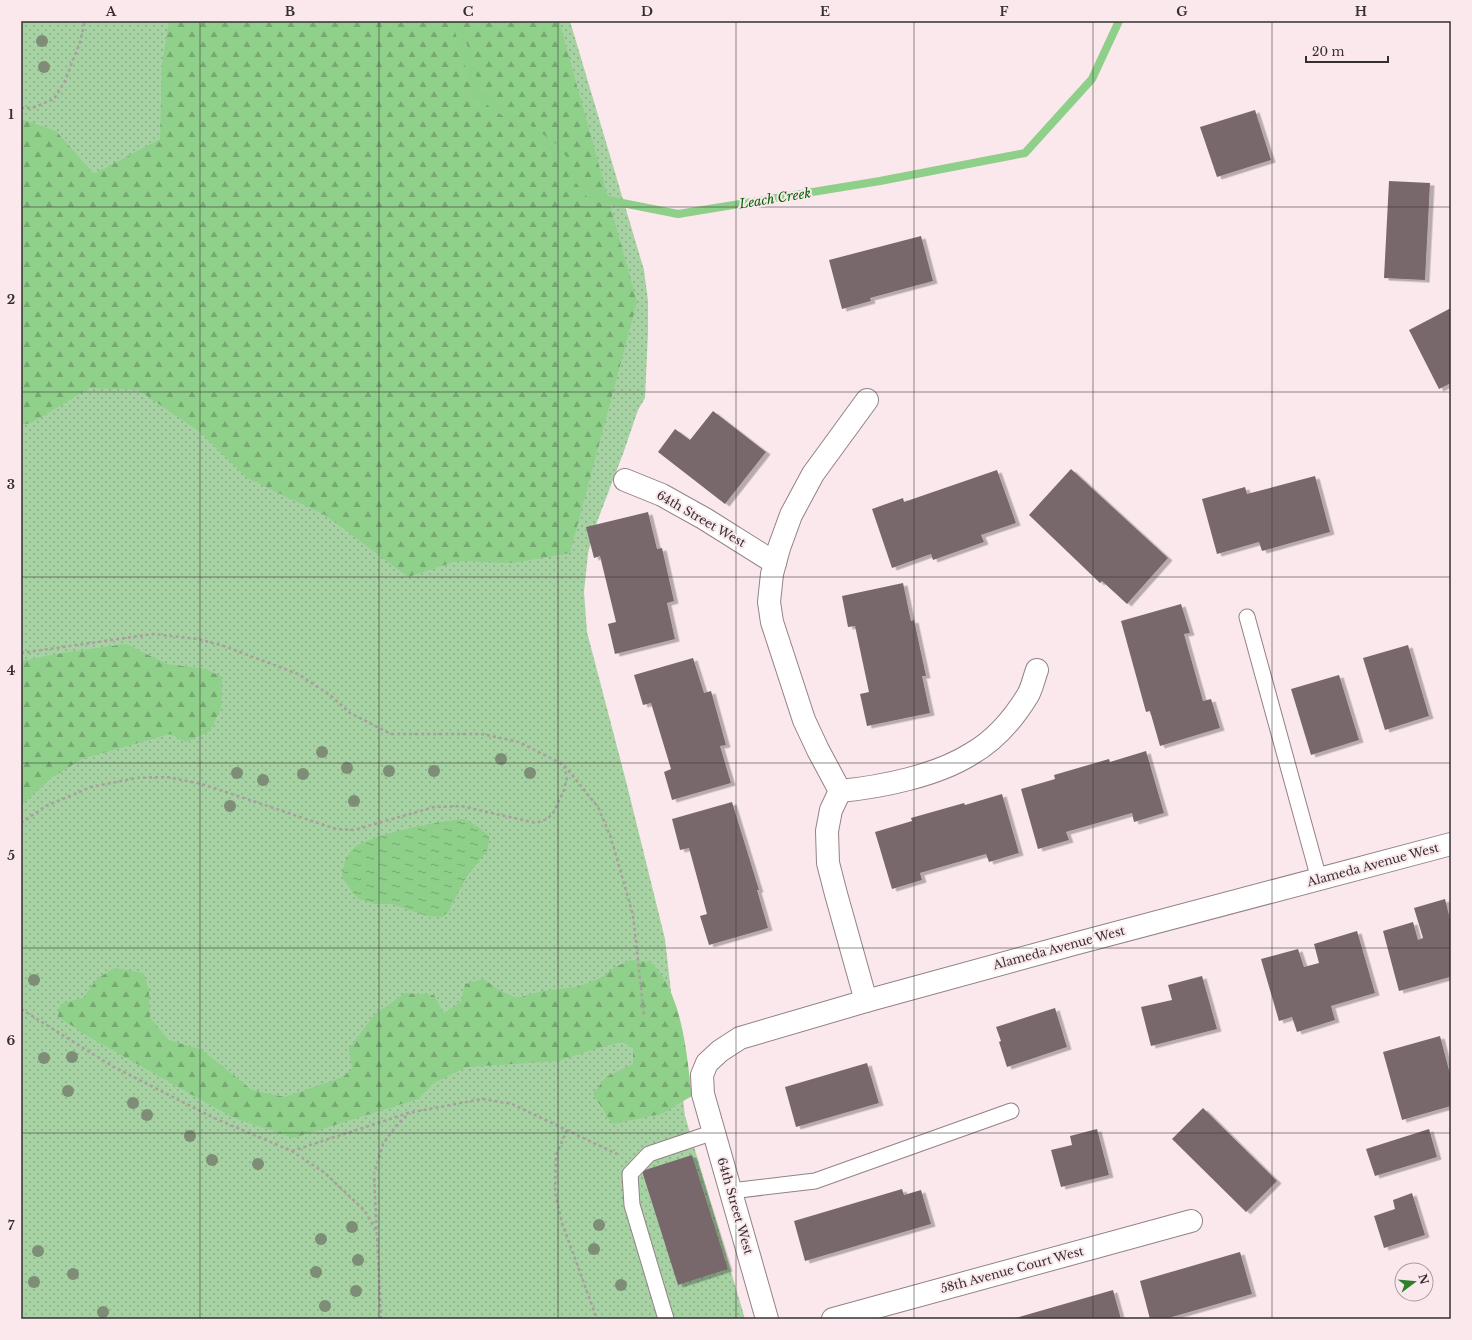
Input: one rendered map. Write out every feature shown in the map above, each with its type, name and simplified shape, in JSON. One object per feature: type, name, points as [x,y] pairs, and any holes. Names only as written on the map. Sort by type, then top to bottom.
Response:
[{"type":"street","points":[[840,791],[804,720],[772,622],[769,602],[772,574],[779,548],[791,515],[813,474],[867,400]]},
{"type":"street","name":"64th Street West","points":[[625,480],[662,495],[705,519],[775,563]]},
{"type":"street","points":[[840,791],[886,784],[911,778],[950,765],[972,754],[997,734],[1016,713],[1028,694],[1037,670]]},
{"type":"street","points":[[840,791],[831,810],[827,831],[828,863],[866,1001]]},
{"type":"street","name":"Alameda Avenue West","points":[[703,1094],[702,1075],[707,1063],[720,1051],[740,1038],[866,1001],[1074,944],[1451,844]]},
{"type":"street","name":"64th Street West","points":[[703,1094],[767,1319]]},
{"type":"street","name":"58th Avenue Court West","points":[[833,1319],[1191,1221]]},
{"type":"lane","points":[[1247,617],[1319,879]]},
{"type":"lane","points":[[731,1191],[815,1182],[1011,1111]]},
{"type":"lane","points":[[666,1319],[632,1205],[630,1174],[649,1154],[714,1132]]},
{"type":"path","points":[[21,108],[32,108],[54,99],[65,81],[80,42],[85,21]]},
{"type":"path","points":[[21,653],[153,634],[198,639],[224,646],[298,674],[330,696],[350,713],[391,734],[482,734],[519,742],[564,765],[598,807],[611,838],[633,915],[644,1015]]},
{"type":"path","points":[[21,823],[46,806],[91,787],[136,778],[167,777],[202,784],[336,829],[354,830],[434,807],[461,806],[536,823],[547,819],[553,813],[566,784],[567,777],[564,765]]},
{"type":"path","points":[[21,1009],[112,1066],[214,1118],[292,1151],[325,1173],[364,1210],[376,1230]]},
{"type":"path","points":[[292,1151],[408,1113],[482,1099],[512,1104],[617,1154]]},
{"type":"path","points":[[381,1319],[374,1174],[383,1144],[408,1113]]},
{"type":"path","points":[[567,1130],[556,1155],[555,1192],[562,1223],[597,1319]]},
{"type":"shaded area","points":[[21,21],[570,21],[644,270],[648,301],[645,398],[638,410],[597,522],[588,553],[584,592],[587,632],[665,939],[685,1116],[745,1319],[21,1319]]},
{"type":"green space","points":[[169,21],[559,21],[637,302],[570,553],[513,563],[457,561],[408,577],[325,515],[247,478],[200,432],[138,390],[90,388],[31,423],[21,425],[21,119],[56,131],[94,174],[160,139],[162,64]]},
{"type":"green space","points":[[126,644],[167,664],[205,669],[222,677],[221,708],[210,731],[186,742],[170,734],[82,759],[51,778],[21,806],[21,661],[62,653]]},
{"type":"green space","points":[[631,960],[651,962],[662,975],[670,991],[681,1024],[685,1043],[692,1096],[661,1114],[612,1124],[593,1094],[606,1077],[633,1064],[633,1048],[622,1042],[558,1061],[466,1067],[434,1083],[418,1099],[293,1138],[232,1117],[96,1041],[58,1017],[60,1004],[83,998],[97,979],[114,968],[144,973],[149,991],[150,1018],[169,1040],[202,1050],[252,1090],[285,1097],[343,1077],[352,1069],[349,1049],[374,1015],[405,993],[434,995],[444,1013],[461,1002],[465,984],[484,979],[497,989],[517,998],[543,991],[576,987],[602,978],[615,967]]},
{"type":"water","points":[[464,819],[476,825],[489,836],[487,851],[467,876],[448,912],[443,917],[427,916],[392,904],[375,904],[359,899],[342,877],[348,855],[353,849],[361,844],[406,829],[439,822]]},
{"type":"building","points":[[1255,110],[1271,160],[1217,177],[1200,127]]},
{"type":"building","points":[[1389,181],[1430,183],[1425,280],[1384,278]]},
{"type":"building","points":[[921,236],[933,281],[870,298],[871,301],[842,309],[829,260]]},
{"type":"building","points":[[1451,308],[1451,383],[1439,389],[1409,330]]},
{"type":"building","points":[[713,411],[766,452],[725,504],[658,452],[675,429],[690,440]]},
{"type":"building","points":[[1071,469],[1168,558],[1127,604],[1102,581],[1100,583],[1029,515]]},
{"type":"building","points":[[997,470],[1016,523],[981,535],[984,542],[933,560],[931,554],[892,568],[872,509],[903,498],[904,502]]},
{"type":"building","points":[[1315,476],[1330,532],[1262,551],[1259,542],[1217,554],[1202,499],[1245,487],[1247,494]]},
{"type":"building","points":[[648,512],[657,549],[662,548],[674,601],[667,603],[675,639],[615,654],[608,624],[616,622],[600,556],[594,558],[586,527]]},
{"type":"building","points":[[903,583],[911,621],[914,620],[926,676],[922,676],[930,713],[867,726],[860,694],[869,692],[855,626],[848,627],[842,596]]},
{"type":"building","points":[[1181,604],[1190,633],[1184,634],[1203,701],[1211,699],[1220,728],[1160,746],[1150,711],[1146,712],[1121,621]]},
{"type":"building","points":[[1408,645],[1429,716],[1385,730],[1363,658]]},
{"type":"building","points":[[693,658],[704,693],[711,691],[726,745],[720,746],[731,783],[672,800],[664,772],[671,769],[651,703],[643,705],[634,675]]},
{"type":"building","points":[[1339,675],[1359,740],[1311,755],[1291,689]]},
{"type":"building","points":[[1146,751],[1164,813],[1134,822],[1132,813],[1066,832],[1069,840],[1038,849],[1021,789],[1055,779],[1054,775],[1109,759],[1110,762]]},
{"type":"building","points":[[1002,794],[1019,853],[989,862],[986,854],[920,873],[922,880],[892,889],[875,832],[912,821],[911,818],[964,803],[965,805]]},
{"type":"building","points":[[732,802],[759,890],[757,890],[768,928],[709,945],[700,916],[707,914],[689,848],[680,850],[672,819]]},
{"type":"building","points":[[1445,899],[1451,923],[1451,980],[1450,977],[1399,991],[1383,931],[1413,922],[1418,940],[1423,938],[1414,908]]},
{"type":"building","points":[[1357,931],[1375,993],[1331,1006],[1335,1020],[1297,1032],[1292,1017],[1279,1021],[1261,959],[1298,949],[1304,967],[1319,963],[1314,944]]},
{"type":"building","points":[[1202,976],[1217,1029],[1151,1046],[1141,1007],[1172,1000],[1168,985]]},
{"type":"building","points":[[1055,1008],[1067,1047],[1007,1067],[996,1027]]},
{"type":"building","points":[[1440,1036],[1451,1074],[1451,1106],[1402,1120],[1383,1052]]},
{"type":"building","points":[[867,1063],[879,1103],[796,1127],[785,1087]]},
{"type":"building","points":[[1203,1108],[1277,1181],[1246,1212],[1172,1139]]},
{"type":"building","points":[[1097,1129],[1109,1175],[1061,1187],[1051,1150],[1072,1145],[1070,1136]]},
{"type":"building","points":[[1429,1129],[1437,1157],[1375,1176],[1366,1149]]},
{"type":"building","points":[[692,1155],[728,1269],[678,1285],[642,1171]]},
{"type":"building","points":[[902,1189],[904,1195],[921,1190],[931,1224],[805,1261],[794,1221]]},
{"type":"building","points":[[1412,1193],[1425,1235],[1384,1248],[1374,1216],[1395,1209],[1393,1200]]},
{"type":"building","points":[[1240,1252],[1252,1294],[1165,1319],[1150,1319],[1140,1281]]},
{"type":"building","points":[[1113,1290],[1121,1319],[1012,1319]]},
{"type":"waterway","name":"Leach Creek","points":[[456,21],[477,93],[553,146],[592,197],[678,214],[880,181],[1025,153],[1092,79],[1119,21]]}]
